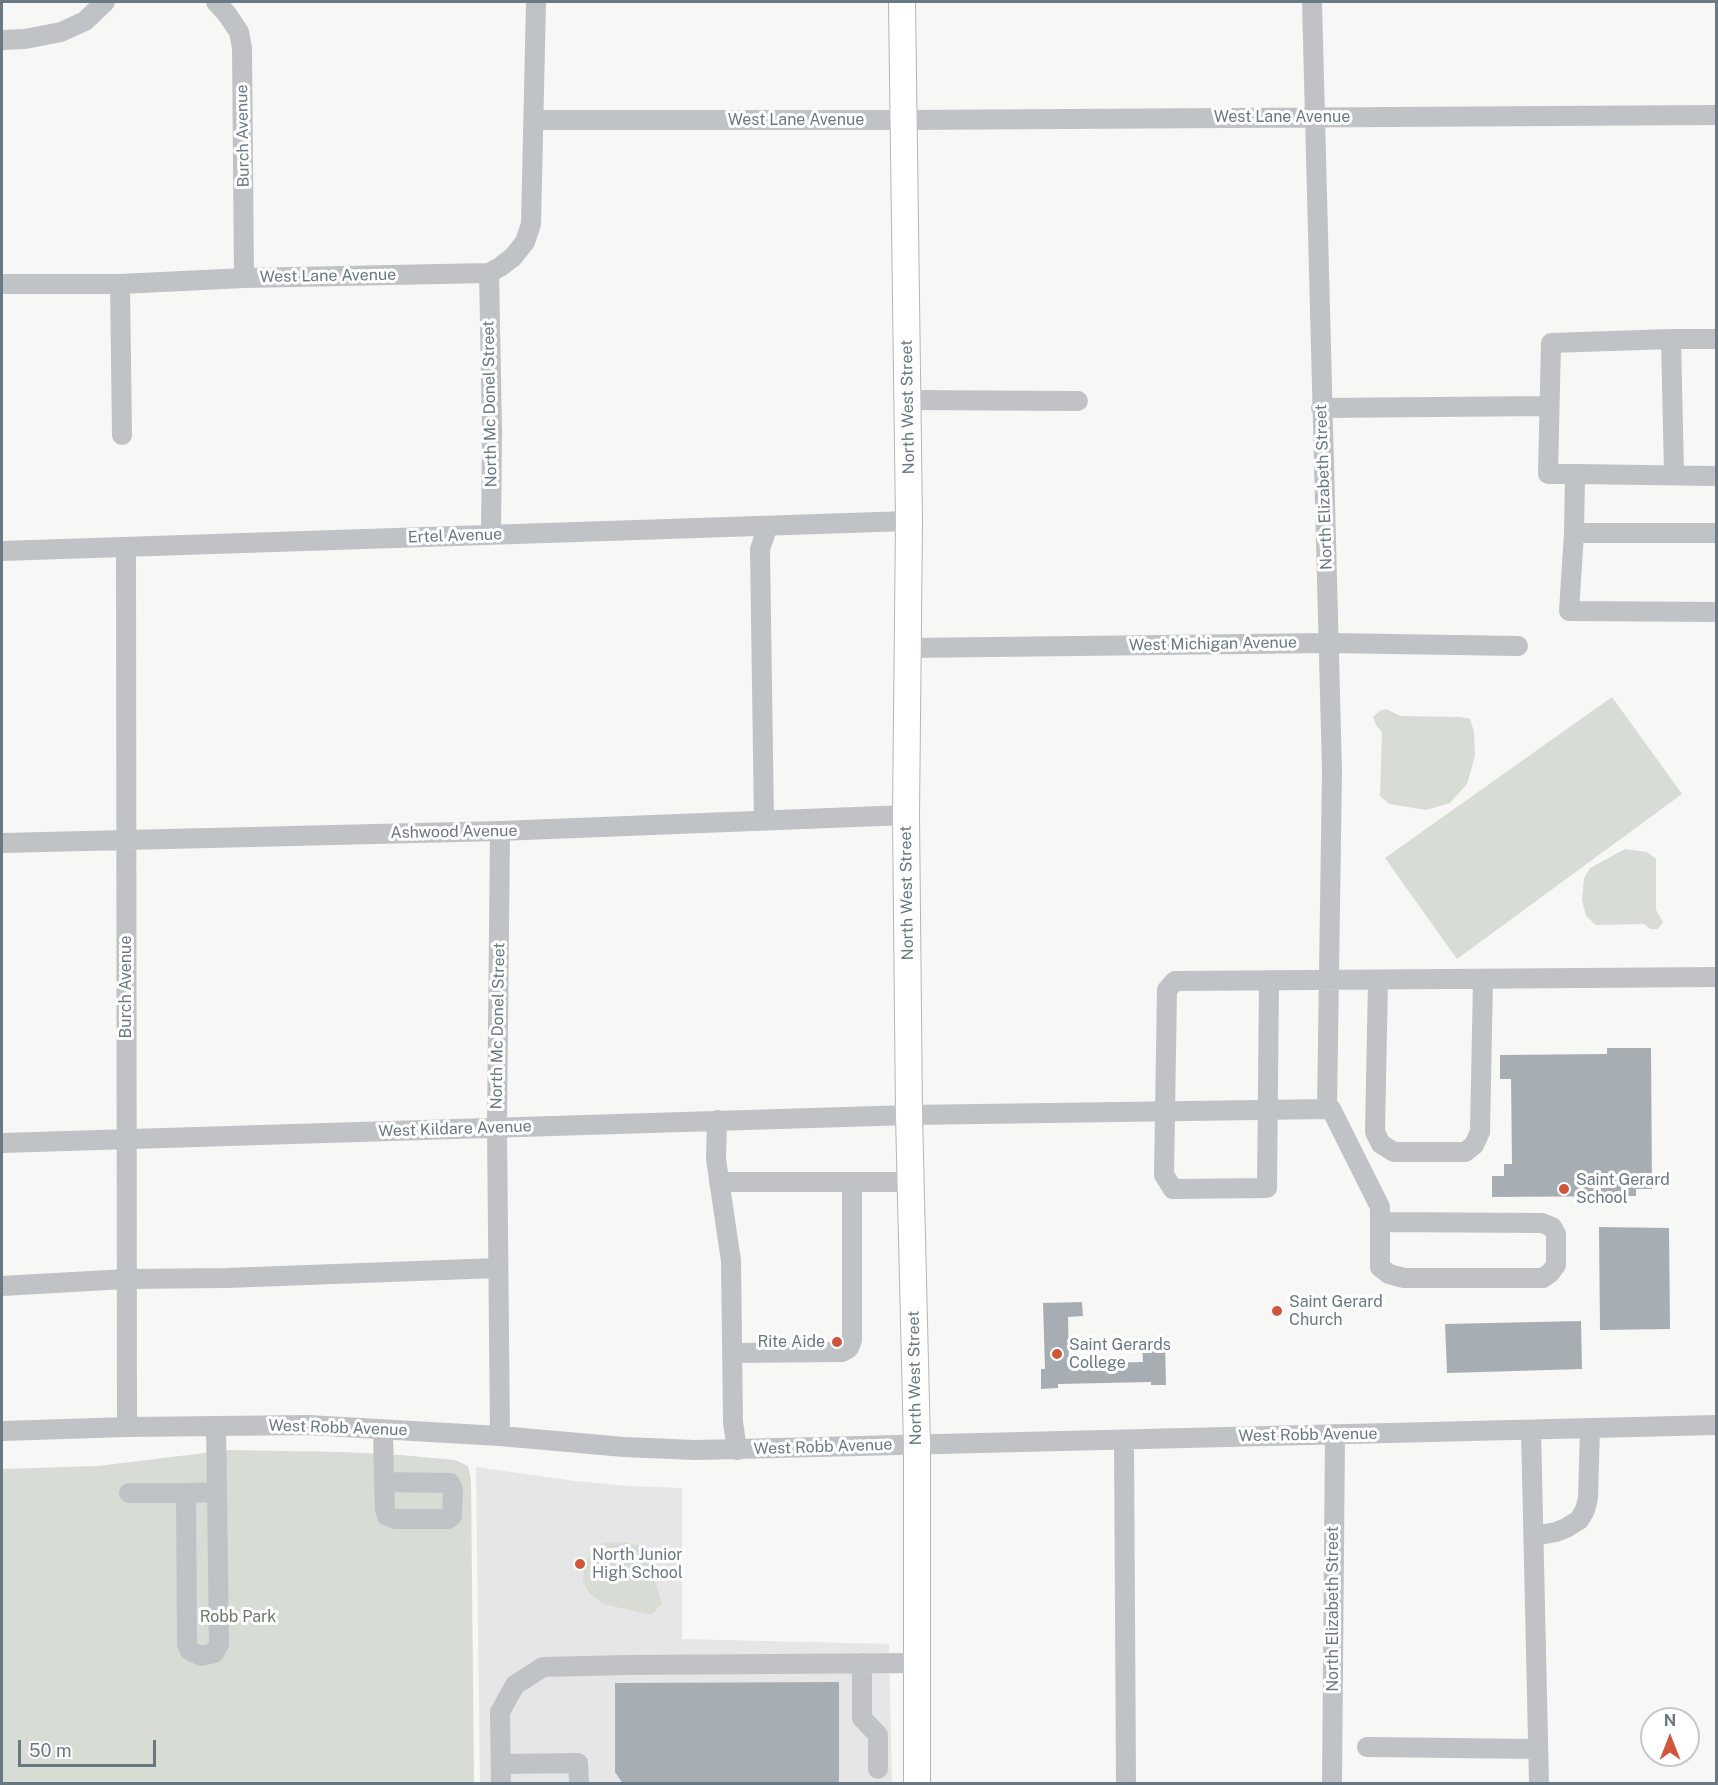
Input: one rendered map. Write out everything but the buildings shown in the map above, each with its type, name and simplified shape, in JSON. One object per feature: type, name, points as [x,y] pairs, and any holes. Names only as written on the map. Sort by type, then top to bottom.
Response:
[{"type":"main road","name":"North West Street","points":[[902,2],[909,521],[906,815],[916,1445],[917,1784]]},
{"type":"street","points":[[2,40],[25,39],[61,32],[85,21],[105,2]]},
{"type":"street","name":"Burch Avenue","points":[[216,2],[239,32],[242,48],[244,278]]},
{"type":"street","points":[[489,273],[513,257],[525,242],[531,224],[536,2]]},
{"type":"street","name":"North Elizabeth Street","points":[[1312,2],[1313,116],[1332,771],[1327,1109]]},
{"type":"street","name":"West Lane Avenue","points":[[534,120],[1716,115]]},
{"type":"street","name":"West Lane Avenue","points":[[2,284],[120,284],[244,278],[489,273]]},
{"type":"street","name":"North Mc Donel Street","points":[[489,273],[492,431],[490,534]]},
{"type":"street","points":[[120,284],[122,435]]},
{"type":"street","points":[[1671,339],[1674,474]]},
{"type":"street","points":[[1716,339],[1551,344],[1548,474],[1716,476]]},
{"type":"street","points":[[908,400],[1078,401]]},
{"type":"street","points":[[1321,408],[1549,406]]},
{"type":"street","points":[[1575,474],[1569,612],[1716,612]]},
{"type":"street","name":"Ertel Avenue","points":[[2,551],[909,521]]},
{"type":"street","points":[[764,821],[760,549],[768,526]]},
{"type":"street","points":[[1574,532],[1716,532]]},
{"type":"street","name":"Burch Avenue","points":[[126,548],[127,1427]]},
{"type":"street","name":"West Michigan Avenue","points":[[908,648],[1329,643],[1518,646]]},
{"type":"street","name":"Ashwood Avenue","points":[[2,843],[500,831],[906,815]]},
{"type":"street","name":"North Mc Donel Street","points":[[500,831],[497,1128],[500,1436]]},
{"type":"street","points":[[1269,981],[1267,1188],[1173,1189],[1164,1175],[1167,990],[1175,981],[1269,981],[1330,976],[1378,980],[1716,977]]},
{"type":"street","points":[[1378,980],[1375,1132],[1381,1144],[1394,1152],[1465,1152],[1474,1145],[1480,1132],[1483,980]]},
{"type":"street","points":[[1327,1109],[1331,1109],[1380,1207],[1380,1222],[1380,1267],[1389,1274],[1404,1278],[1543,1278],[1556,1265],[1556,1234],[1552,1227],[1542,1222],[1380,1222]]},
{"type":"street","name":"West Kildare Avenue","points":[[2,1143],[126,1141],[909,1115],[1327,1109]]},
{"type":"street","points":[[717,1120],[716,1160],[731,1261],[733,1422],[737,1450]]},
{"type":"street","points":[[719,1182],[911,1182]]},
{"type":"street","points":[[732,1353],[842,1352],[849,1348],[852,1340],[852,1182]]},
{"type":"street","points":[[2,1286],[126,1279],[238,1278],[498,1268]]},
{"type":"street","name":"West Robb Avenue","points":[[2,1431],[308,1425],[500,1436],[661,1450],[737,1450],[1716,1425]]},
{"type":"street","points":[[186,1493],[187,1644],[190,1652],[206,1656],[216,1652],[219,1644],[216,1426]]},
{"type":"street","points":[[1533,1536],[1566,1528],[1579,1520],[1585,1510],[1588,1498],[1590,1428]]},
{"type":"street","points":[[383,1429],[384,1482]]},
{"type":"street","points":[[1531,1430],[1539,1784]]},
{"type":"street","name":"North Elizabeth Street","points":[[1332,1784],[1335,1434]]},
{"type":"street","points":[[1124,1440],[1126,1784]]},
{"type":"street","points":[[129,1493],[217,1492]]},
{"type":"street","points":[[862,1663],[862,1718],[878,1735],[878,1769]]},
{"type":"street","points":[[579,1784],[579,1763],[501,1774],[500,1712],[515,1685],[543,1667],[917,1663]]},
{"type":"street","points":[[1367,1747],[1538,1749]]},
{"type":"shaded area","name":"North Junior High School","points":[[476,1467],[575,1481],[682,1488],[682,1639],[889,1644],[892,1783],[480,1783]]},
{"type":"green space","points":[[1612,697],[1682,794],[1457,959],[1385,858]]},
{"type":"green space","points":[[1386,709],[1400,716],[1470,719],[1474,732],[1475,756],[1467,784],[1450,803],[1426,810],[1389,804],[1380,796],[1382,732],[1373,717],[1379,711]]},
{"type":"green space","points":[[1625,849],[1647,852],[1656,859],[1656,910],[1663,922],[1658,929],[1650,929],[1644,924],[1596,925],[1586,916],[1582,900],[1584,878],[1590,868]]},
{"type":"green space","name":"Robb Park","points":[[229,1450],[400,1455],[455,1460],[468,1466],[471,1480],[474,1783],[2,1783],[2,1469],[98,1466]]},
{"type":"green space","points":[[623,1542],[639,1546],[648,1557],[662,1604],[651,1615],[604,1604],[590,1594],[583,1582],[584,1567],[592,1550],[603,1543]]},
{"type":"place","name":"Saint Gerard School","points":[[1564,1189]]},
{"type":"place","name":"Saint Gerard Church","points":[[1277,1311]]},
{"type":"place","name":"Rite Aide","points":[[837,1342]]},
{"type":"place","name":"Saint Gerards College","points":[[1057,1354]]},
{"type":"place","name":"North Junior High School","points":[[580,1564]]}]
